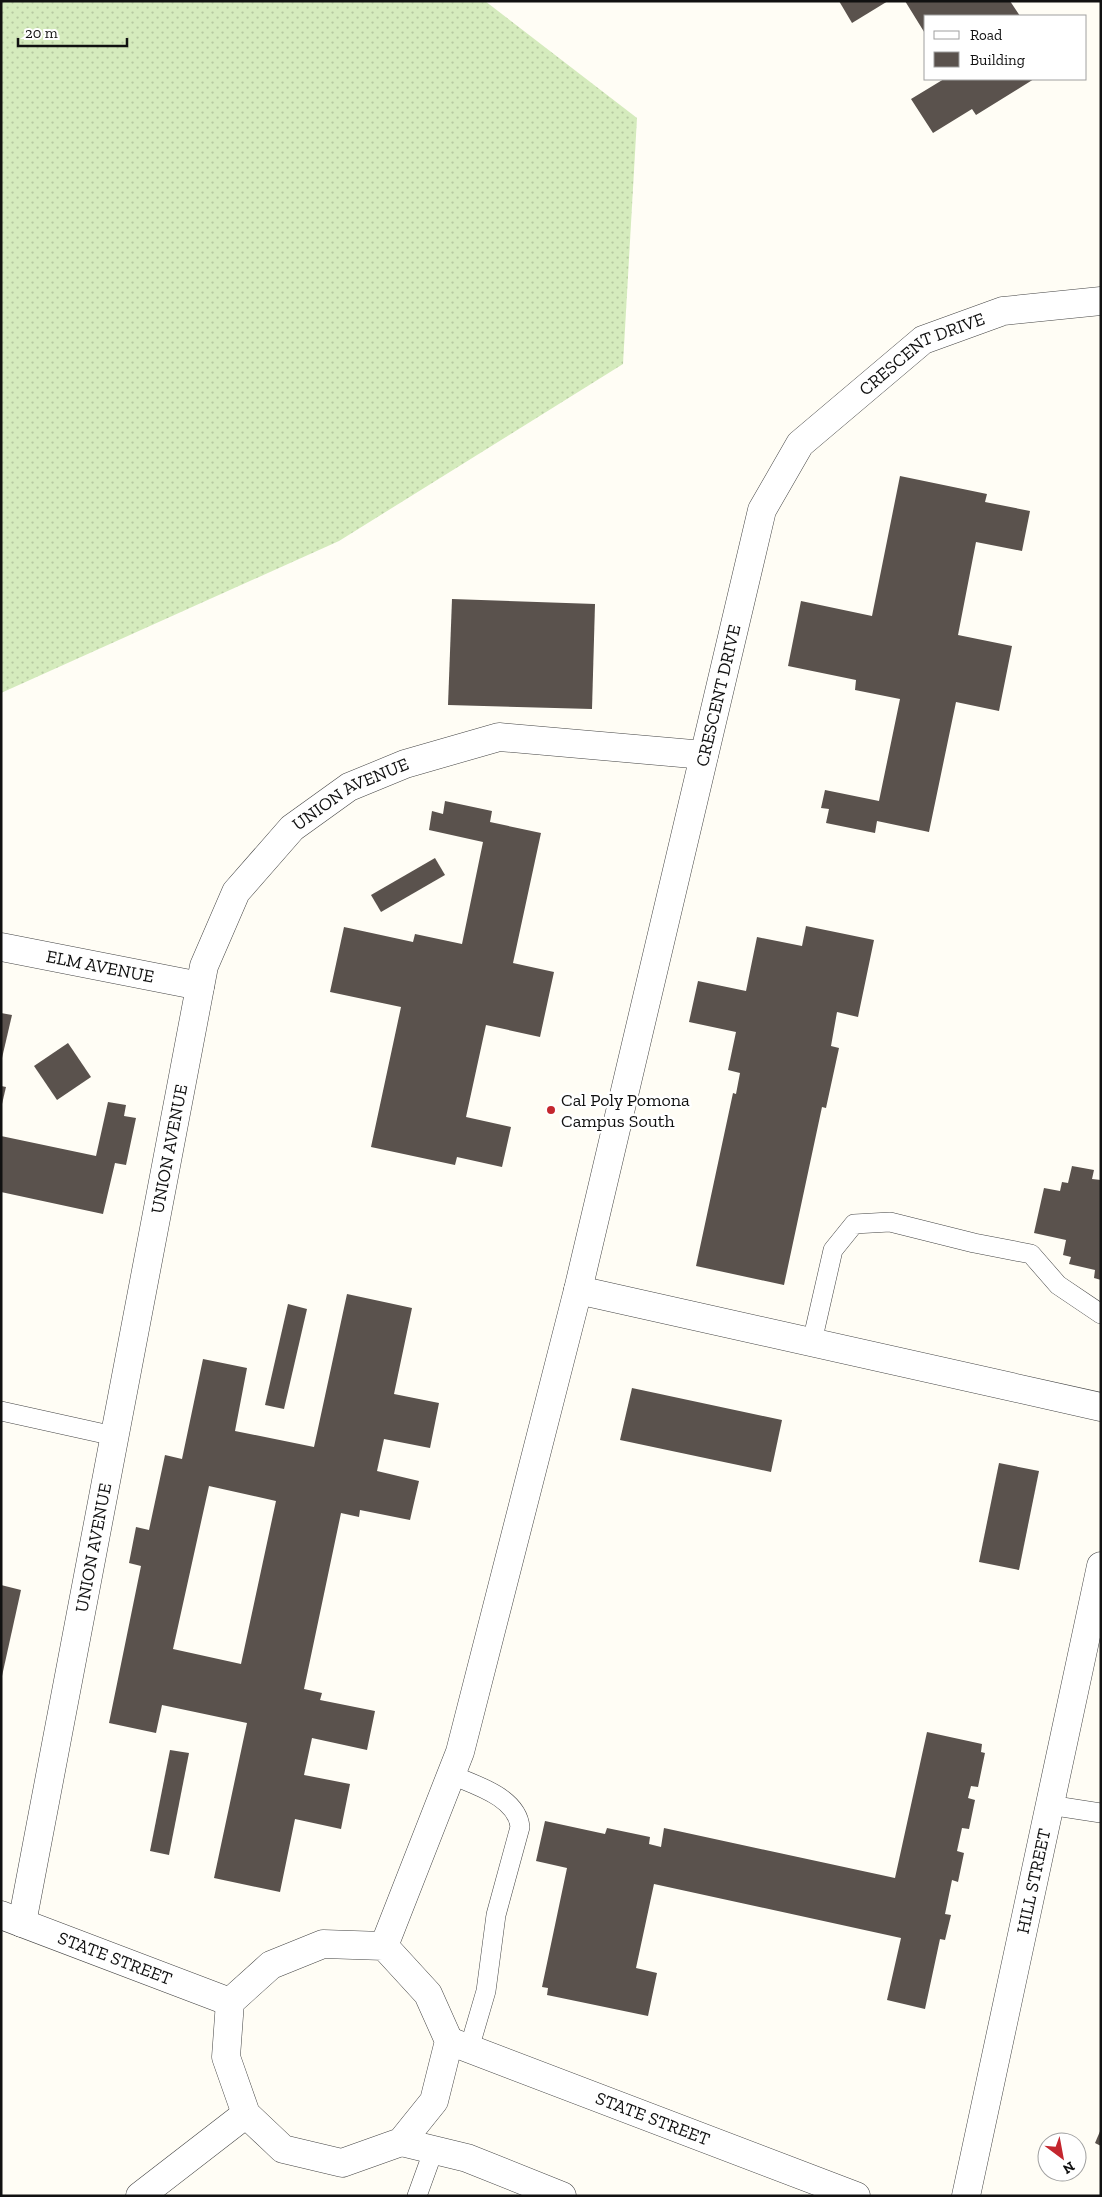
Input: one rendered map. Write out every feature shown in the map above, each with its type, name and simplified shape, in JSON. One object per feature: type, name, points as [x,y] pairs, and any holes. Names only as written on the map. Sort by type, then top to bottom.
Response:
[{"type":"street","name":"CRESCENT DRIVE","points":[[384,1946],[460,1752],[578,1290],[762,510],[800,444],[923,340],[1003,311],[1101,301]]},
{"type":"street","name":"UNION AVENUE","points":[[11,1919],[114,1436],[204,966],[236,892],[292,828],[349,787],[405,764],[500,737],[704,755]]},
{"type":"street","name":"ELM AVENUE","points":[[1,946],[200,986]]},
{"type":"street","points":[[578,1290],[1101,1407]]},
{"type":"street","name":"HILL STREET","points":[[966,2196],[1101,1566]]},
{"type":"street","name":"STATE STREET","points":[[11,1919],[230,2002]]},
{"type":"street","points":[[323,1944],[384,1946],[428,1994],[459,2045],[434,2101],[400,2142],[342,2163],[283,2150],[246,2114],[226,2057],[230,2002],[270,1965],[323,1944]]},
{"type":"street","name":"STATE STREET","points":[[459,2045],[856,2196]]},
{"type":"street","points":[[140,2196],[246,2114]]},
{"type":"street","points":[[400,2142],[467,2158],[562,2196]]},
{"type":"lane","points":[[812,1342],[833,1250],[854,1224],[890,1222],[974,1243],[1031,1254],[1058,1285],[1101,1314]]},
{"type":"lane","points":[[1,1411],[114,1436]]},
{"type":"lane","points":[[452,1775],[504,1801],[519,1820],[520,1827],[496,1915],[486,1991],[459,2045]]},
{"type":"lane","points":[[1049,1805],[1101,1813]]},
{"type":"lane","points":[[417,2196],[434,2149]]},
{"type":"green space","points":[[1,1],[485,1],[637,118],[623,364],[339,541],[1,693]]},
{"type":"building","points":[[839,1],[888,1],[852,23]]},
{"type":"building","points":[[905,1],[1010,1],[1019,15],[924,15],[924,32]]},
{"type":"building","points":[[942,80],[1032,80],[976,115],[972,109],[933,133],[911,99]]},
{"type":"building","points":[[900,476],[987,494],[985,502],[1030,511],[1022,551],[976,542],[958,635],[1012,646],[999,711],[956,702],[929,832],[877,821],[875,833],[826,823],[829,809],[821,808],[825,790],[879,801],[900,699],[855,690],[856,680],[788,666],[801,601],[872,616]]},
{"type":"building","points":[[452,599],[595,604],[592,709],[448,705]]},
{"type":"building","points":[[445,801],[492,811],[490,822],[541,833],[513,963],[554,972],[540,1037],[486,1025],[466,1117],[511,1127],[502,1167],[457,1157],[455,1165],[371,1147],[401,1007],[330,992],[344,927],[413,942],[415,934],[462,944],[483,842],[429,830],[432,811],[443,814]]},
{"type":"building","points":[[435,858],[445,875],[381,912],[371,895]]},
{"type":"building","points":[[806,926],[874,940],[858,1017],[837,1012],[831,1046],[839,1048],[826,1108],[822,1107],[784,1285],[696,1266],[733,1093],[736,1094],[740,1073],[728,1070],[736,1032],[689,1022],[698,981],[746,991],[757,937],[802,946]]},
{"type":"building","points":[[1,1013],[12,1015],[2,1058],[1,1058]]},
{"type":"building","points":[[68,1043],[91,1077],[57,1100],[34,1066]]},
{"type":"building","points":[[1,1086],[6,1087],[2,1104],[1,1103]]},
{"type":"building","points":[[108,1102],[126,1105],[124,1116],[136,1118],[126,1165],[115,1163],[103,1214],[1,1192],[1,1136],[96,1156]]},
{"type":"building","points":[[1072,1166],[1094,1170],[1092,1179],[1101,1180],[1101,1280],[1094,1278],[1095,1270],[1069,1264],[1071,1257],[1063,1255],[1066,1240],[1034,1233],[1044,1188],[1060,1191],[1062,1182],[1068,1183]]},
{"type":"building","points":[[347,1294],[412,1308],[394,1394],[439,1403],[430,1448],[384,1439],[377,1471],[419,1481],[410,1520],[360,1510],[359,1517],[341,1513],[304,1689],[322,1693],[320,1700],[375,1711],[367,1750],[312,1738],[304,1775],[350,1784],[341,1829],[295,1819],[280,1892],[214,1878],[247,1723],[162,1705],[156,1733],[109,1723],[141,1566],[129,1563],[136,1527],[149,1530],[165,1455],[182,1459],[203,1359],[247,1368],[235,1431],[314,1447]],"holes":[[[209,1486],[276,1501],[241,1664],[173,1649]]]},
{"type":"building","points":[[288,1304],[307,1309],[284,1409],[265,1405]]},
{"type":"building","points":[[632,1388],[782,1420],[771,1472],[620,1440]]},
{"type":"building","points":[[999,1463],[1039,1471],[1019,1570],[979,1562]]},
{"type":"building","points":[[1,1585],[21,1590],[2,1676],[1,1676]]},
{"type":"building","points":[[927,1732],[982,1744],[981,1752],[985,1753],[978,1787],[971,1786],[968,1798],[975,1800],[969,1829],[962,1828],[957,1851],[964,1853],[958,1882],[952,1880],[945,1914],[951,1915],[945,1940],[940,1939],[925,2009],[887,2000],[901,1938],[654,1884],[636,1968],[657,1973],[648,2016],[547,1995],[548,1988],[542,1987],[567,1868],[536,1861],[545,1821],[605,1834],[607,1828],[650,1837],[649,1844],[661,1847],[664,1828],[895,1878]]},
{"type":"building","points":[[170,1750],[189,1753],[169,1855],[150,1851]]},
{"type":"building","points":[[1101,2129],[1101,2146],[1095,2143]]},
{"type":"place","name":"Cal Poly Pomona Campus South","points":[[551,1110]]}]
